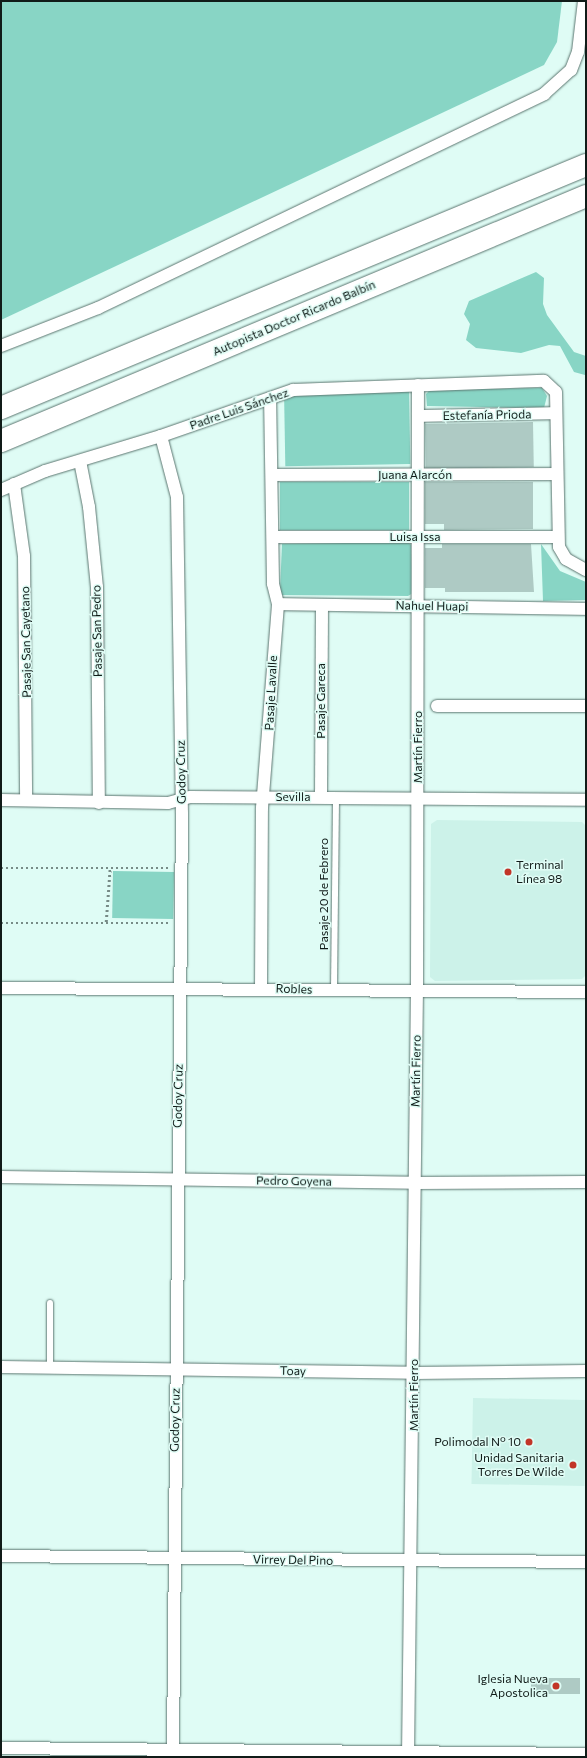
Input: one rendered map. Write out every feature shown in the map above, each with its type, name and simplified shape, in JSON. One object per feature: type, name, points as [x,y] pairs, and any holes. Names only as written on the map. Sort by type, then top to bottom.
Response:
[{"type":"highway","points":[[1,408],[586,165]]},
{"type":"highway","name":"Autopista Doctor Ricardo Balbín","points":[[2,440],[586,196]]},
{"type":"highway","points":[[1,391],[99,356],[149,346]]},
{"type":"street","points":[[1,346],[98,308],[544,94],[571,70],[578,52],[584,1]]},
{"type":"street","name":"Padre Luis Sánchez","points":[[1,490],[80,461],[161,436],[270,398],[304,388],[544,381],[556,392],[556,414]]},
{"type":"street","name":"Martín Fierro","points":[[408,1754],[412,1562],[418,992],[416,537],[418,385]]},
{"type":"street","name":"Pasaje Lavalle","points":[[261,988],[263,798],[278,604],[273,584],[274,475],[270,398]]},
{"type":"street","points":[[556,414],[557,537],[566,559],[586,570]]},
{"type":"street","name":"Estefanía Prioda","points":[[418,416],[556,414]]},
{"type":"street","name":"Godoy Cruz","points":[[161,436],[177,497],[181,799],[173,1558],[173,1754]]},
{"type":"street","name":"Pasaje San Pedro","points":[[80,461],[89,508],[97,587],[99,803]]},
{"type":"street","name":"Juana Alarcón","points":[[274,475],[557,474]]},
{"type":"street","name":"Pasaje San Cayetano","points":[[14,484],[24,556],[26,800]]},
{"type":"street","name":"Luisa Issa","points":[[274,537],[557,537]]},
{"type":"street","name":"Nahuel Huapi","points":[[278,604],[417,605],[586,609]]},
{"type":"street","name":"Pasaje Gareca","points":[[321,797],[322,605]]},
{"type":"street","points":[[437,706],[586,706]]},
{"type":"street","name":"Sevilla","points":[[1,800],[99,803],[168,803],[181,799],[321,797],[418,800],[586,800]]},
{"type":"street","name":"Robles","points":[[1,988],[261,988],[418,992],[586,992]]},
{"type":"street","name":"Pedro Goyena","points":[[1,1177],[177,1178],[415,1183],[586,1182]]},
{"type":"street","name":"Toay","points":[[1,1367],[414,1373],[586,1371]]},
{"type":"street","name":"Virrey Del Pino","points":[[1,1556],[412,1562],[586,1562]]},
{"type":"street","points":[[1,1748],[173,1754],[586,1754]]},
{"type":"lane","name":"Pasaje 20 de Febrero","points":[[334,990],[336,797]]},
{"type":"lane","points":[[50,1303],[50,1368]]},
{"type":"path","points":[[1,868],[180,868]]},
{"type":"path","points":[[106,922],[110,868]]},
{"type":"path","points":[[1,923],[180,923]]},
{"type":"shaded area","name":"Terminal Línea 98","points":[[437,820],[582,822],[586,826],[586,975],[582,979],[435,981],[430,977],[431,824]]},
{"type":"shaded area","name":"Polimodal N° 10","points":[[473,1398],[586,1400],[584,1486],[471,1484]]},
{"type":"green space","points":[[1,1],[562,1],[557,42],[544,65],[1,320]]},
{"type":"green space","points":[[536,272],[544,278],[543,304],[547,315],[574,352],[586,356],[585,375],[574,372],[560,346],[549,345],[521,353],[476,348],[466,340],[470,324],[464,314],[469,301]]},
{"type":"green space","points":[[542,388],[547,396],[544,408],[427,406],[426,394],[430,390]]},
{"type":"green space","points":[[409,389],[410,464],[285,466],[284,391]]},
{"type":"green space","points":[[280,482],[409,482],[409,530],[280,530]]},
{"type":"green space","points":[[408,542],[411,545],[413,593],[408,596],[282,595],[280,591],[282,544]]},
{"type":"green space","points":[[541,544],[560,571],[586,582],[586,600],[543,601]]},
{"type":"green space","points":[[113,871],[174,872],[173,919],[112,918]]},
{"type":"building","points":[[533,422],[534,467],[426,469],[425,424]]},
{"type":"building","points":[[425,482],[533,482],[533,529],[444,530],[444,524],[425,524]]},
{"type":"building","points":[[442,544],[531,544],[534,592],[445,592],[445,588],[425,588],[425,548],[442,548]]},
{"type":"building","name":"Iglesia Nueva Apostolica","points":[[531,1678],[580,1678],[580,1694],[531,1694]]},
{"type":"place","name":"Terminal Línea 98","points":[[508,872]]},
{"type":"place","name":"Polimodal N° 10","points":[[529,1442]]},
{"type":"place","name":"Unidad Sanitaria Torres De Wilde","points":[[573,1465]]},
{"type":"place","name":"Iglesia Nueva Apostolica","points":[[556,1686]]}]
